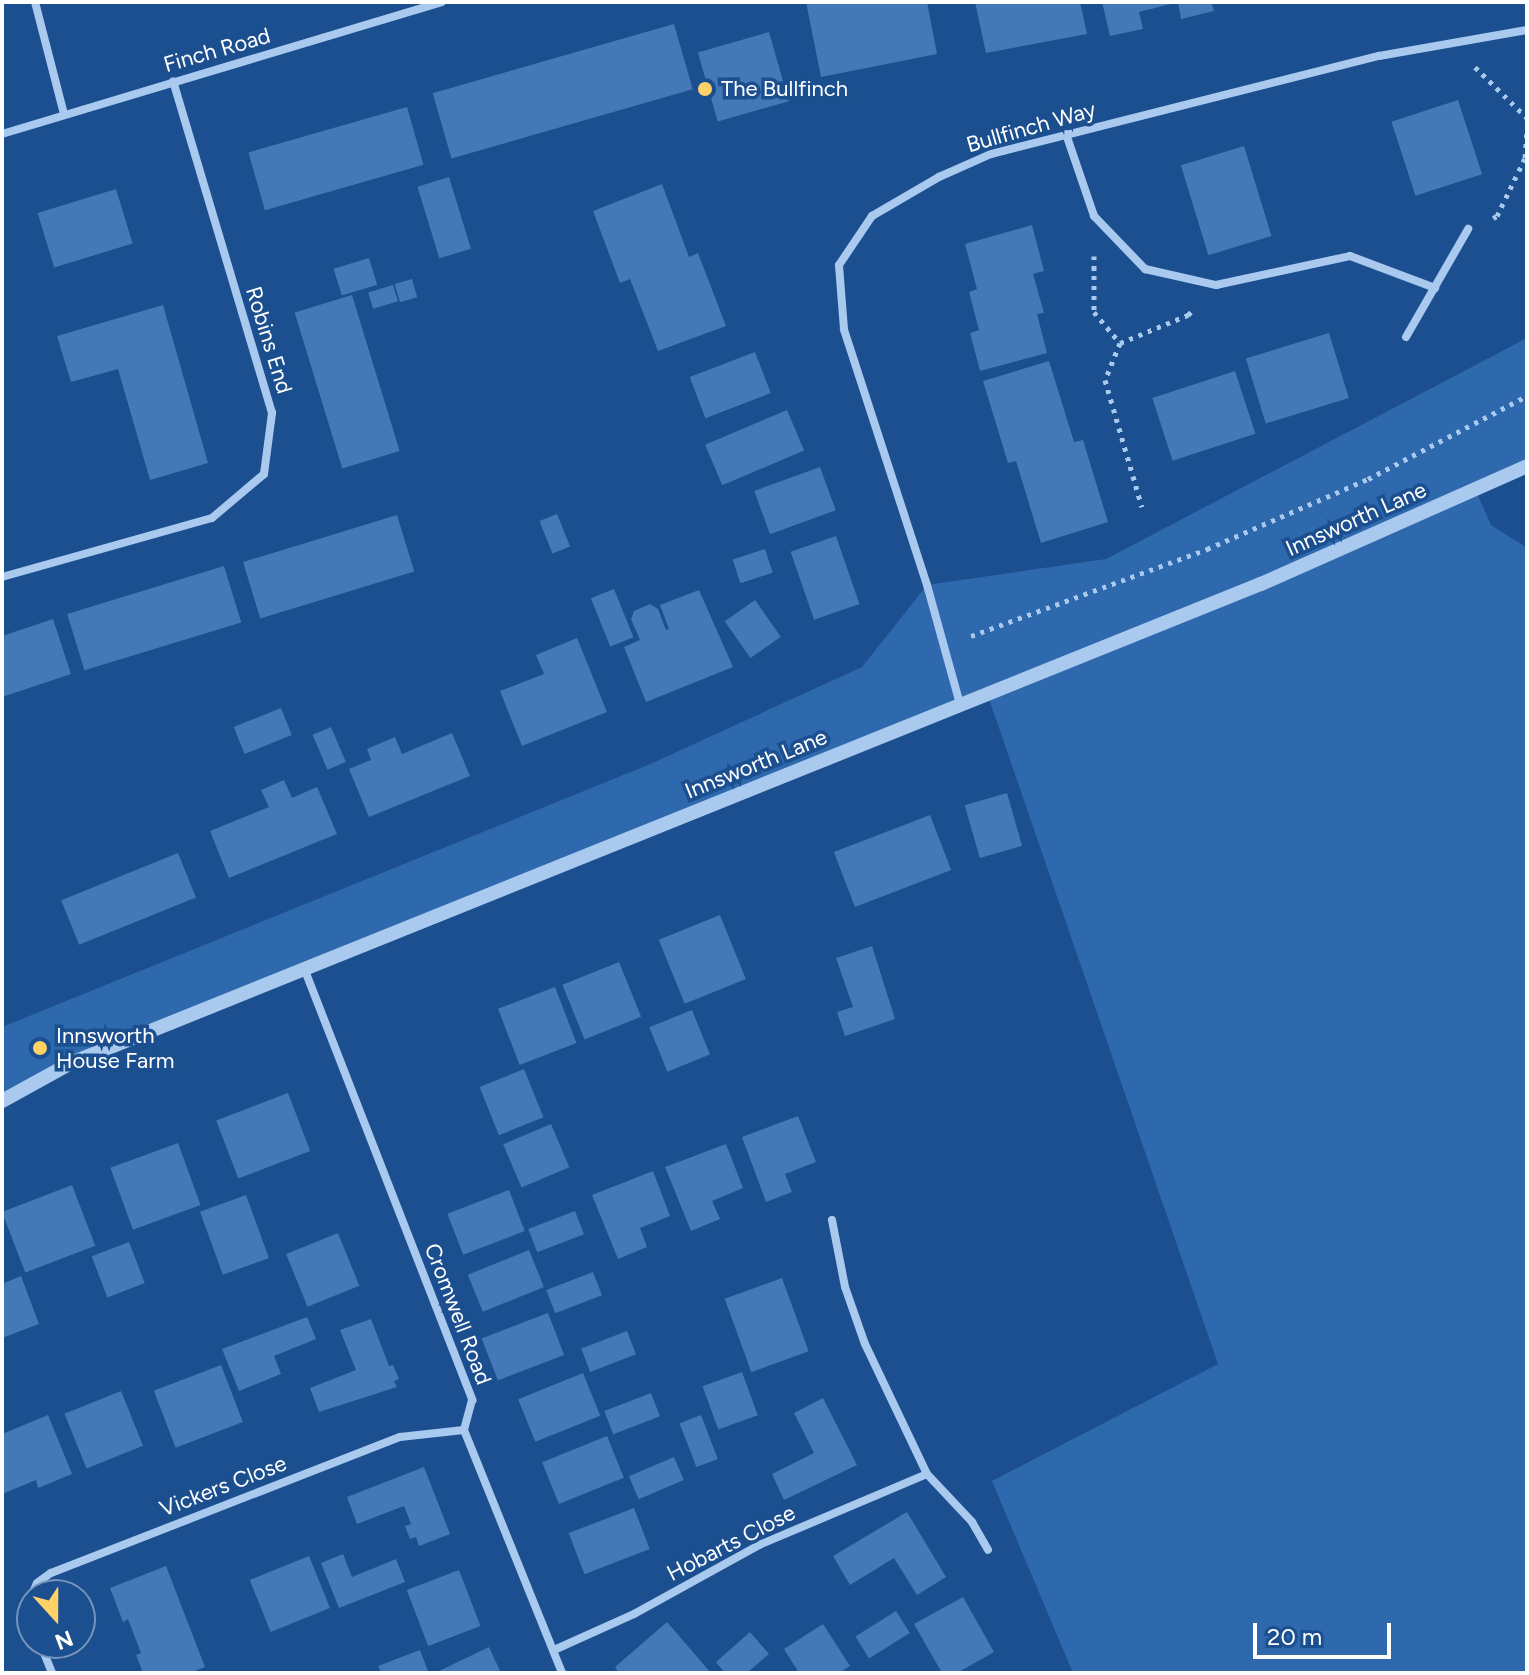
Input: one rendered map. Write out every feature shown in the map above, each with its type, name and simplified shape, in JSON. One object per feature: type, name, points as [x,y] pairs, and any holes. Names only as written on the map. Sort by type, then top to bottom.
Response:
[{"type":"street","points":[[35,2],[64,114]]},
{"type":"street","name":"Finch Road","points":[[2,134],[442,2]]},
{"type":"street","name":"Bullfinch Way","points":[[960,704],[927,585],[844,329],[839,265],[872,216],[939,177],[991,154],[1379,56],[1527,30]]},
{"type":"street","name":"Robins End","points":[[2,577],[212,518],[264,474],[272,413],[173,81]]},
{"type":"street","points":[[1066,134],[1094,216],[1145,269],[1216,285],[1350,256],[1435,288]]},
{"type":"street","points":[[1406,337],[1468,229]]},
{"type":"street","name":"Innsworth Lane","points":[[2,1101],[71,1063],[1261,584],[1527,466]]},
{"type":"street","name":"Cromwell Road","points":[[304,968],[472,1400],[464,1430],[562,1673]]},
{"type":"street","points":[[832,1220],[853,1314],[927,1474],[972,1522],[988,1550]]},
{"type":"street","name":"Vickers Close","points":[[43,1579],[51,1573],[400,1437],[464,1430]]},
{"type":"street","name":"Hobarts Close","points":[[554,1650],[634,1614],[759,1545],[927,1474]]},
{"type":"path","points":[[1453,43],[1527,118]]},
{"type":"path","points":[[1468,229],[1497,216],[1525,158],[1527,132]]},
{"type":"path","points":[[1094,216],[1094,312],[1120,343]]},
{"type":"path","points":[[1142,507],[1105,380],[1120,343],[1188,315],[1216,285]]},
{"type":"path","points":[[943,647],[1222,543],[1368,479],[1527,396]]},
{"type":"shaded area","points":[[1527,338],[1527,466],[1476,491],[1491,525],[1527,548],[1527,1673],[1073,1673],[992,1481],[1218,1364],[987,693],[304,968],[2,1101],[2,1027],[648,765],[862,667],[927,585],[1106,559]]},
{"type":"building","points":[[806,2],[927,2],[937,54],[821,77]]},
{"type":"building","points":[[975,2],[1080,2],[1087,34],[986,53]]},
{"type":"building","points":[[1102,2],[1175,3],[1139,12],[1143,29],[1110,36]]},
{"type":"building","points":[[1178,2],[1211,2],[1214,11],[1181,19]]},
{"type":"building","points":[[674,24],[693,89],[451,159],[433,93]]},
{"type":"building","points":[[769,32],[789,101],[718,122],[698,52]]},
{"type":"building","points":[[1458,100],[1482,174],[1416,196],[1391,122]]},
{"type":"building","points":[[407,107],[424,165],[265,210],[248,152]]},
{"type":"building","points":[[1244,146],[1271,236],[1208,255],[1181,165]]},
{"type":"building","points":[[449,177],[471,249],[439,258],[417,187]]},
{"type":"building","points":[[662,184],[689,257],[698,253],[726,326],[658,351],[630,279],[620,283],[593,211]]},
{"type":"building","points":[[116,189],[133,244],[54,267],[38,213]]},
{"type":"building","points":[[1032,225],[1044,271],[1033,274],[1044,313],[1037,314],[1047,353],[980,371],[970,333],[979,330],[969,292],[977,289],[965,244]]},
{"type":"building","points":[[369,258],[377,285],[342,296],[334,269]]},
{"type":"building","points":[[412,279],[417,297],[400,302],[395,284]]},
{"type":"building","points":[[393,285],[398,301],[373,309],[368,293]]},
{"type":"building","points":[[352,295],[400,451],[342,468],[295,313]]},
{"type":"building","points":[[163,305],[208,463],[150,480],[118,369],[71,382],[57,336]]},
{"type":"building","points":[[1329,333],[1349,398],[1266,423],[1246,358]]},
{"type":"building","points":[[755,352],[771,393],[705,418],[690,377]]},
{"type":"building","points":[[1049,361],[1074,442],[1083,440],[1108,522],[1041,543],[1016,461],[1008,463],[983,381]]},
{"type":"building","points":[[1235,371],[1255,434],[1173,461],[1152,398]]},
{"type":"building","points":[[787,410],[804,451],[722,485],[705,445]]},
{"type":"building","points":[[820,467],[836,510],[770,534],[754,491]]},
{"type":"building","points":[[557,514],[570,546],[552,554],[539,521]]},
{"type":"building","points":[[397,515],[414,571],[260,618],[243,562]]},
{"type":"building","points":[[836,536],[859,604],[814,620],[791,552]]},
{"type":"building","points":[[765,549],[773,573],[740,583],[733,560]]},
{"type":"building","points":[[224,566],[241,622],[84,670],[67,614]]},
{"type":"building","points":[[614,589],[633,637],[610,647],[591,598]]},
{"type":"building","points":[[699,590],[733,667],[646,702],[624,647],[640,640],[631,619],[634,611],[650,604],[658,609],[666,630],[669,629],[660,605]]},
{"type":"building","points":[[755,600],[781,637],[751,658],[725,621]]},
{"type":"building","points":[[53,619],[71,674],[2,697],[2,636]]},
{"type":"building","points":[[577,638],[607,712],[522,746],[500,691],[544,674],[536,655]]},
{"type":"building","points":[[281,708],[292,735],[245,754],[234,727]]},
{"type":"building","points":[[331,727],[346,762],[327,770],[313,735]]},
{"type":"building","points":[[452,733],[470,776],[369,817],[349,769],[371,760],[367,749],[395,737],[402,754]]},
{"type":"building","points":[[284,780],[292,798],[317,787],[337,834],[229,878],[210,831],[269,807],[261,790]]},
{"type":"building","points":[[1007,793],[1022,846],[980,858],[965,805]]},
{"type":"building","points":[[930,815],[951,870],[855,907],[834,852]]},
{"type":"building","points":[[178,853],[196,898],[79,945],[61,900]]},
{"type":"building","points":[[720,915],[746,979],[685,1004],[659,940]]},
{"type":"building","points":[[872,946],[895,1019],[845,1036],[837,1012],[853,1007],[836,958]]},
{"type":"building","points":[[619,962],[641,1017],[585,1040],[562,985]]},
{"type":"building","points":[[555,987],[577,1043],[520,1065],[498,1009]]},
{"type":"building","points":[[692,1010],[710,1055],[667,1072],[649,1027]]},
{"type":"building","points":[[524,1069],[543,1117],[499,1135],[479,1087]]},
{"type":"building","points":[[288,1093],[310,1151],[238,1178],[216,1121]]},
{"type":"building","points":[[798,1116],[816,1162],[785,1174],[792,1192],[766,1202],[742,1137]]},
{"type":"building","points":[[551,1124],[569,1167],[521,1188],[503,1144]]},
{"type":"building","points":[[178,1143],[201,1205],[133,1230],[110,1168]]},
{"type":"building","points":[[726,1144],[743,1188],[712,1201],[720,1219],[691,1231],[665,1167]]},
{"type":"building","points":[[653,1171],[670,1216],[640,1228],[647,1247],[618,1259],[592,1195]]},
{"type":"building","points":[[72,1185],[95,1246],[25,1273],[2,1212]]},
{"type":"building","points":[[509,1190],[525,1231],[463,1255],[447,1214]]},
{"type":"building","points":[[246,1195],[269,1258],[223,1275],[200,1212]]},
{"type":"building","points":[[575,1211],[584,1234],[537,1252],[528,1229]]},
{"type":"building","points":[[338,1233],[359,1286],[307,1307],[286,1254]]},
{"type":"building","points":[[129,1242],[145,1283],[107,1297],[92,1256]]},
{"type":"building","points":[[529,1250],[544,1287],[483,1312],[468,1275]]},
{"type":"building","points":[[593,1272],[602,1295],[555,1313],[546,1290]]},
{"type":"building","points":[[21,1276],[39,1324],[2,1338],[2,1284]]},
{"type":"building","points":[[782,1278],[809,1351],[751,1372],[725,1299]]},
{"type":"building","points":[[548,1313],[564,1355],[498,1380],[482,1338]]},
{"type":"building","points":[[307,1317],[316,1339],[274,1356],[281,1374],[239,1391],[222,1349]]},
{"type":"building","points":[[371,1319],[389,1366],[393,1365],[399,1379],[394,1381],[397,1387],[319,1412],[310,1388],[356,1370],[340,1330]]},
{"type":"building","points":[[627,1331],[636,1354],[590,1372],[581,1349]]},
{"type":"building","points":[[221,1365],[243,1422],[176,1448],[154,1391]]},
{"type":"building","points":[[742,1372],[758,1415],[718,1430],[703,1386]]},
{"type":"building","points":[[583,1373],[600,1416],[535,1442],[518,1399]]},
{"type":"building","points":[[121,1391],[143,1446],[87,1469],[64,1414]]},
{"type":"building","points":[[651,1393],[660,1416],[613,1434],[604,1411]]},
{"type":"building","points":[[823,1398],[857,1465],[784,1500],[772,1474],[814,1453],[794,1413]]},
{"type":"building","points":[[48,1415],[72,1474],[38,1488],[36,1480],[2,1494],[2,1434]]},
{"type":"building","points":[[701,1415],[718,1459],[696,1467],[680,1423]]},
{"type":"building","points":[[607,1436],[624,1478],[559,1504],[542,1462]]},
{"type":"building","points":[[674,1457],[684,1480],[639,1499],[629,1476]]},
{"type":"building","points":[[424,1467],[450,1534],[419,1546],[416,1537],[410,1539],[405,1526],[411,1524],[404,1506],[357,1524],[347,1497]]},
{"type":"building","points":[[634,1508],[650,1549],[584,1574],[569,1533]]},
{"type":"building","points":[[907,1512],[946,1577],[917,1595],[894,1558],[850,1585],[833,1556]]},
{"type":"building","points":[[343,1554],[352,1577],[396,1559],[405,1582],[339,1608],[321,1563]]},
{"type":"building","points":[[309,1556],[330,1608],[271,1632],[250,1580]]},
{"type":"building","points":[[166,1566],[205,1667],[190,1673],[143,1673],[136,1655],[141,1653],[128,1619],[123,1622],[110,1588]]},
{"type":"building","points":[[459,1570],[481,1626],[428,1646],[407,1590]]},
{"type":"building","points":[[963,1597],[994,1652],[957,1673],[942,1673],[914,1624]]},
{"type":"building","points":[[896,1611],[910,1633],[869,1658],[855,1636]]},
{"type":"building","points":[[667,1622],[711,1673],[619,1673],[615,1667]]},
{"type":"building","points":[[823,1624],[850,1666],[839,1673],[799,1673],[784,1649]]},
{"type":"building","points":[[750,1632],[769,1654],[747,1673],[725,1673],[716,1662]]},
{"type":"building","points":[[489,1647],[501,1673],[440,1673],[439,1671]]},
{"type":"building","points":[[420,1650],[428,1671],[381,1673],[378,1666]]},
{"type":"place","name":"The Bullfinch","points":[[705,89]]},
{"type":"place","name":"Innsworth House Farm","points":[[40,1048]]}]
